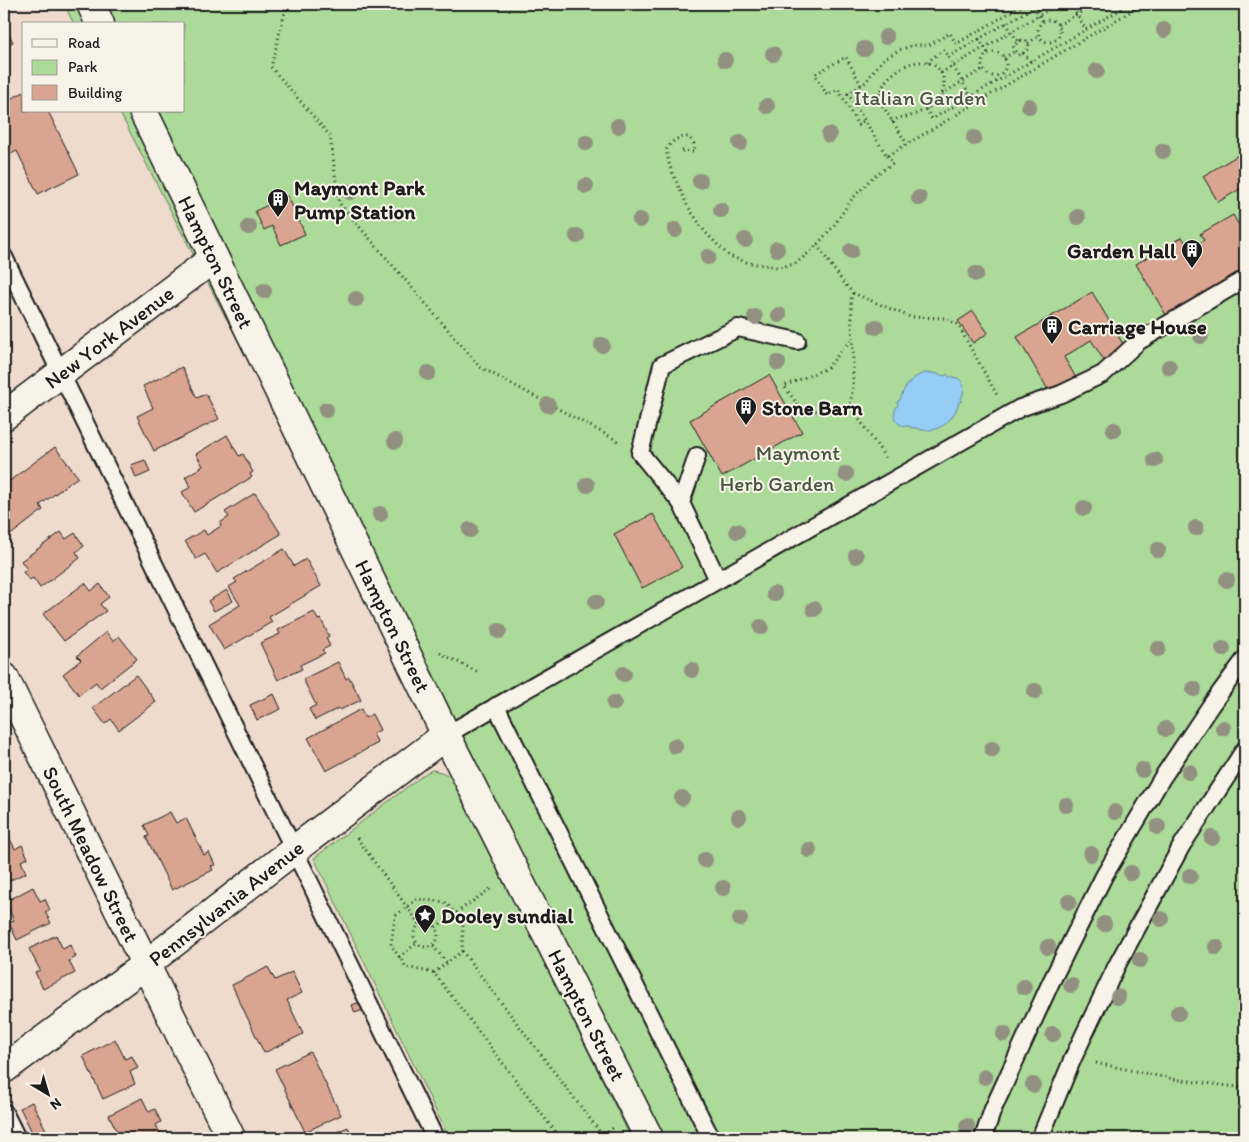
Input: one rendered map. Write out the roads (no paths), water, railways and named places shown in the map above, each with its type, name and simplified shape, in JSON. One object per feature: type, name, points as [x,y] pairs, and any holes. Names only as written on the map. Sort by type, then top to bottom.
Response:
[{"type":"street","points":[[91,4],[99,22]]},
{"type":"street","name":"Hampton Street","points":[[143,112],[446,735],[649,1138]]},
{"type":"street","name":"New York Avenue","points":[[4,416],[214,258]]},
{"type":"street","name":"South Meadow Street","points":[[4,676],[230,1138]]},
{"type":"street","name":"Pennsylvania Avenue","points":[[4,1069],[145,965],[446,735]]},
{"type":"lane","points":[[4,257],[435,1138]]},
{"type":"lane","points":[[446,735],[1020,408],[1061,394],[1103,374],[1138,341],[1245,279]]},
{"type":"lane","points":[[718,580],[681,503],[640,453],[662,365],[738,328],[797,341]]},
{"type":"lane","points":[[681,503],[697,456]]},
{"type":"lane","points":[[983,1138],[993,1109],[1051,982],[1104,876],[1162,778],[1210,705],[1245,659]]},
{"type":"lane","points":[[496,706],[711,1138]]},
{"type":"lane","points":[[1040,1138],[1073,1058],[1117,965],[1182,845],[1245,749]]},
{"type":"lane","points":[[4,1112],[17,1138]]},
{"type":"water","points":[[925,373],[944,376],[947,374],[949,377],[961,380],[964,387],[962,401],[959,402],[950,419],[936,429],[923,430],[901,425],[894,417],[898,405],[897,402],[900,400],[906,386],[915,377]]},
{"type":"place","name":"Maymont Park Pump Station","points":[[278,218]]},
{"type":"place","name":"Garden Hall","points":[[1192,269]]},
{"type":"place","name":"Carriage House","points":[[1052,345]]},
{"type":"place","name":"Stone Barn","points":[[746,426]]},
{"type":"place","name":"Dooley sundial","points":[[425,934]]},
{"type":"park label","name":"Italian Garden","points":[[920,97]]},
{"type":"park label","name":"Maymont","points":[[798,452]]},
{"type":"park label","name":"Herb Garden","points":[[777,483]]}]
